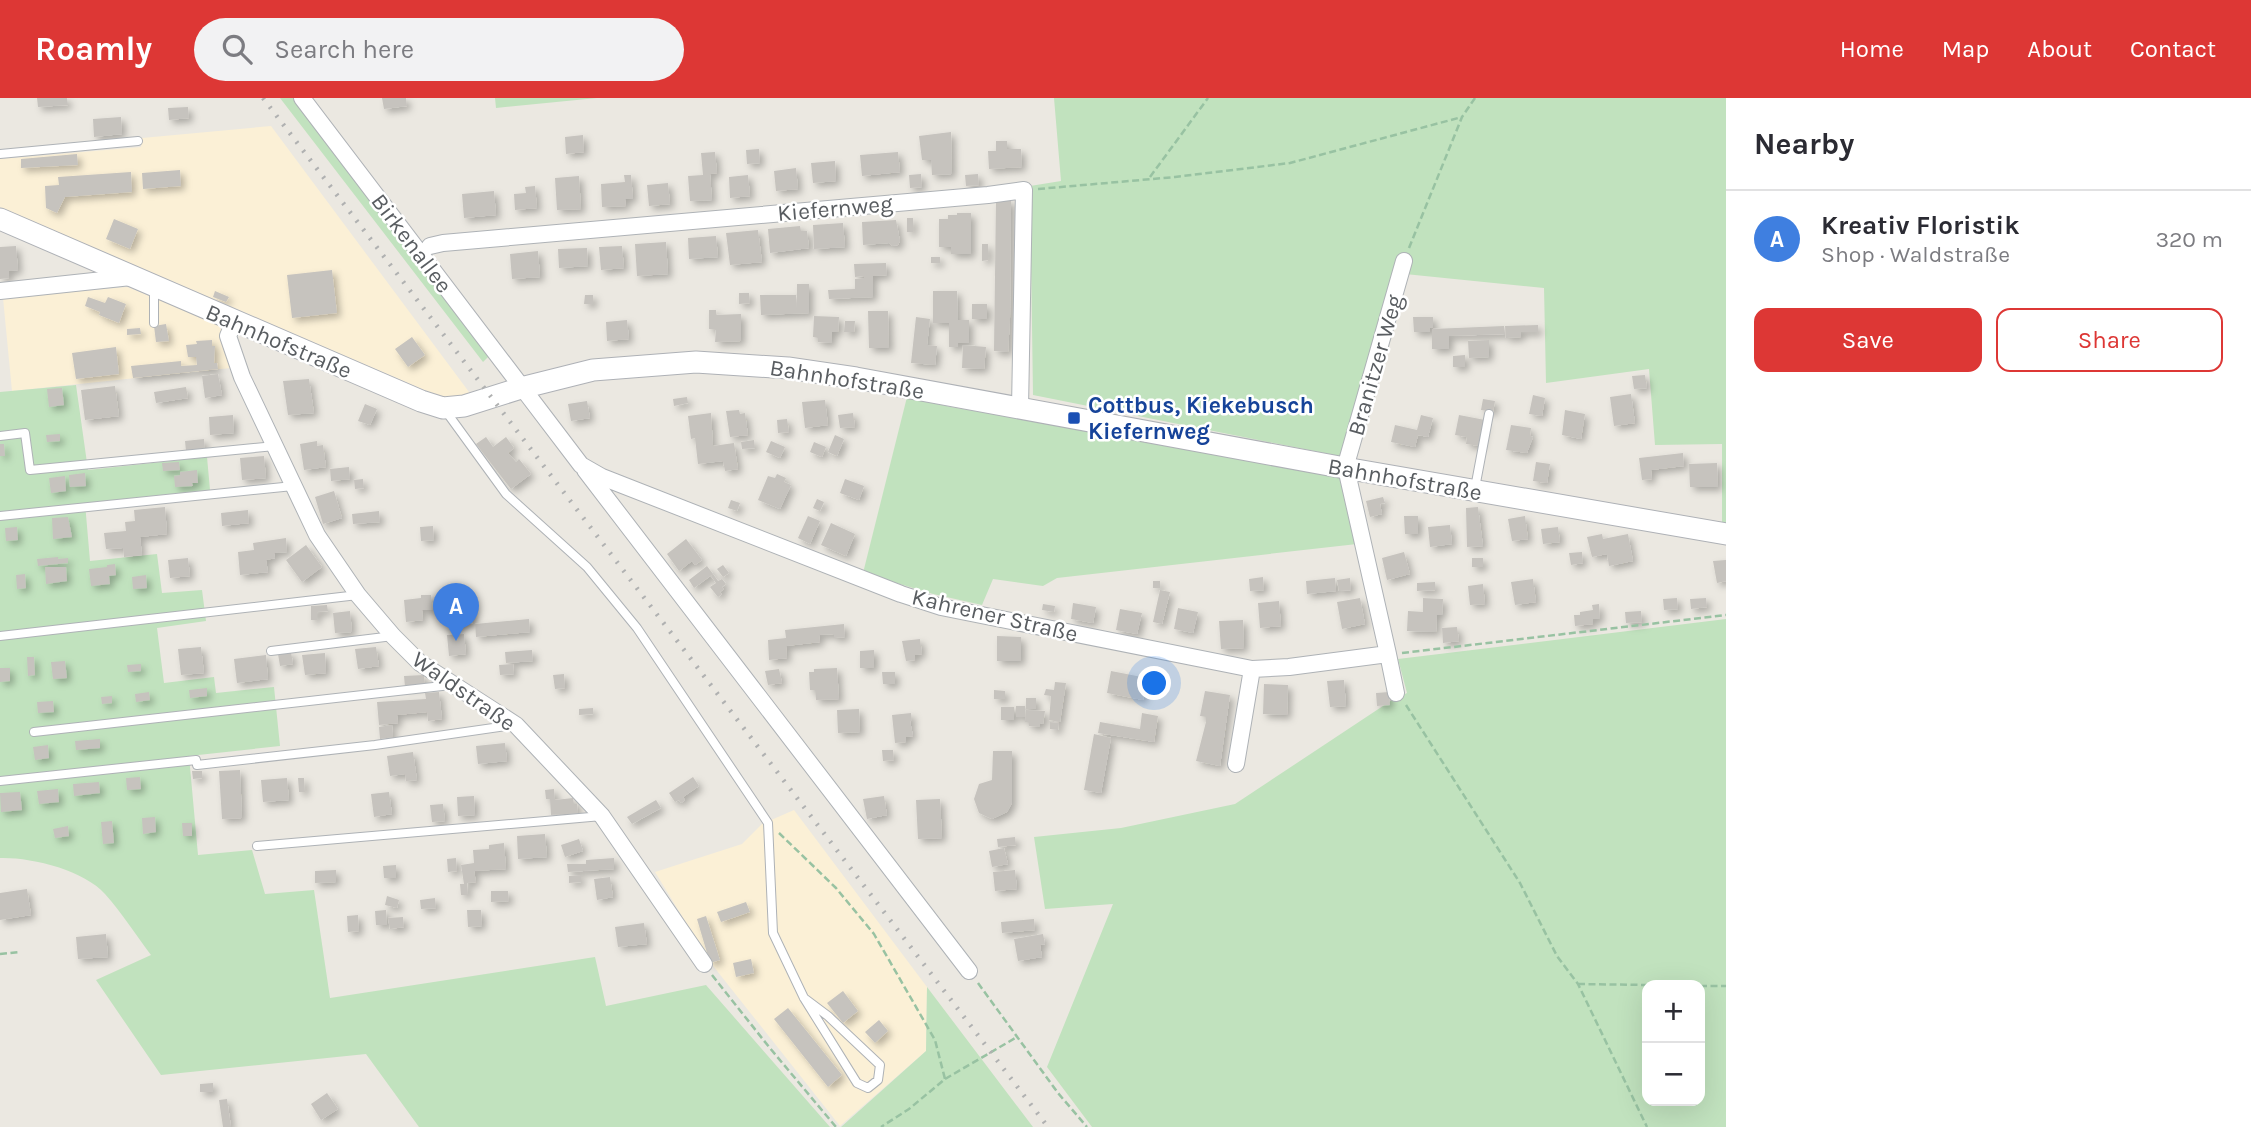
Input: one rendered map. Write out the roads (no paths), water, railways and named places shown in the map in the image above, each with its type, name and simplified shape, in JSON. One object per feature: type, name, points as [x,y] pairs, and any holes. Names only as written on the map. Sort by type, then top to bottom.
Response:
[{"type":"main road","name":"Bahnhofstraße","points":[[0,219],[234,322],[443,408],[464,406],[593,370],[713,362],[788,368],[1726,534]]},
{"type":"street","name":"Birkenallee","points":[[302,98],[521,388]]},
{"type":"street","name":"Kiefernweg","points":[[430,246],[1024,190],[1020,408]]},
{"type":"street","name":"Branitzer Weg","points":[[1345,468],[1404,261]]},
{"type":"street","points":[[0,291],[131,277]]},
{"type":"street","name":"Waldstraße","points":[[234,322],[228,336],[242,377],[317,535],[358,595],[420,663],[516,725],[602,816],[704,964]]},
{"type":"street","name":"Kahrener Straße","points":[[521,388],[970,971]]},
{"type":"street","name":"Kahrener Straße","points":[[581,465],[602,477],[901,594],[941,607],[1252,669],[1388,654]]},
{"type":"street","points":[[1345,468],[1396,693]]},
{"type":"street","points":[[1236,764],[1252,669]]},
{"type":"lane","points":[[0,154],[138,141]]},
{"type":"lane","points":[[154,287],[154,323]]},
{"type":"lane","points":[[443,408],[506,494],[587,567],[637,628],[768,823],[773,933],[804,998],[857,1083],[868,1088],[878,1080],[880,1065],[828,1016],[804,998]]},
{"type":"lane","points":[[1474,491],[1489,414]]},
{"type":"lane","points":[[0,436],[25,433],[30,470],[275,446]]},
{"type":"lane","points":[[0,516],[293,485]]},
{"type":"lane","points":[[0,636],[358,595]]},
{"type":"lane","points":[[271,651],[393,636]]},
{"type":"lane","points":[[34,732],[454,685]]},
{"type":"lane","points":[[0,780],[196,760],[197,765],[375,745],[516,725]]},
{"type":"lane","points":[[257,846],[602,816]]},
{"type":"railway","points":[[263,98],[1048,1127]]},
{"type":"place","name":"Cottbus, Kiekebusch Kiefernweg","points":[[1074,418]]},
{"type":"place","name":"Kreativ Floristik","points":[[456,641]]}]
